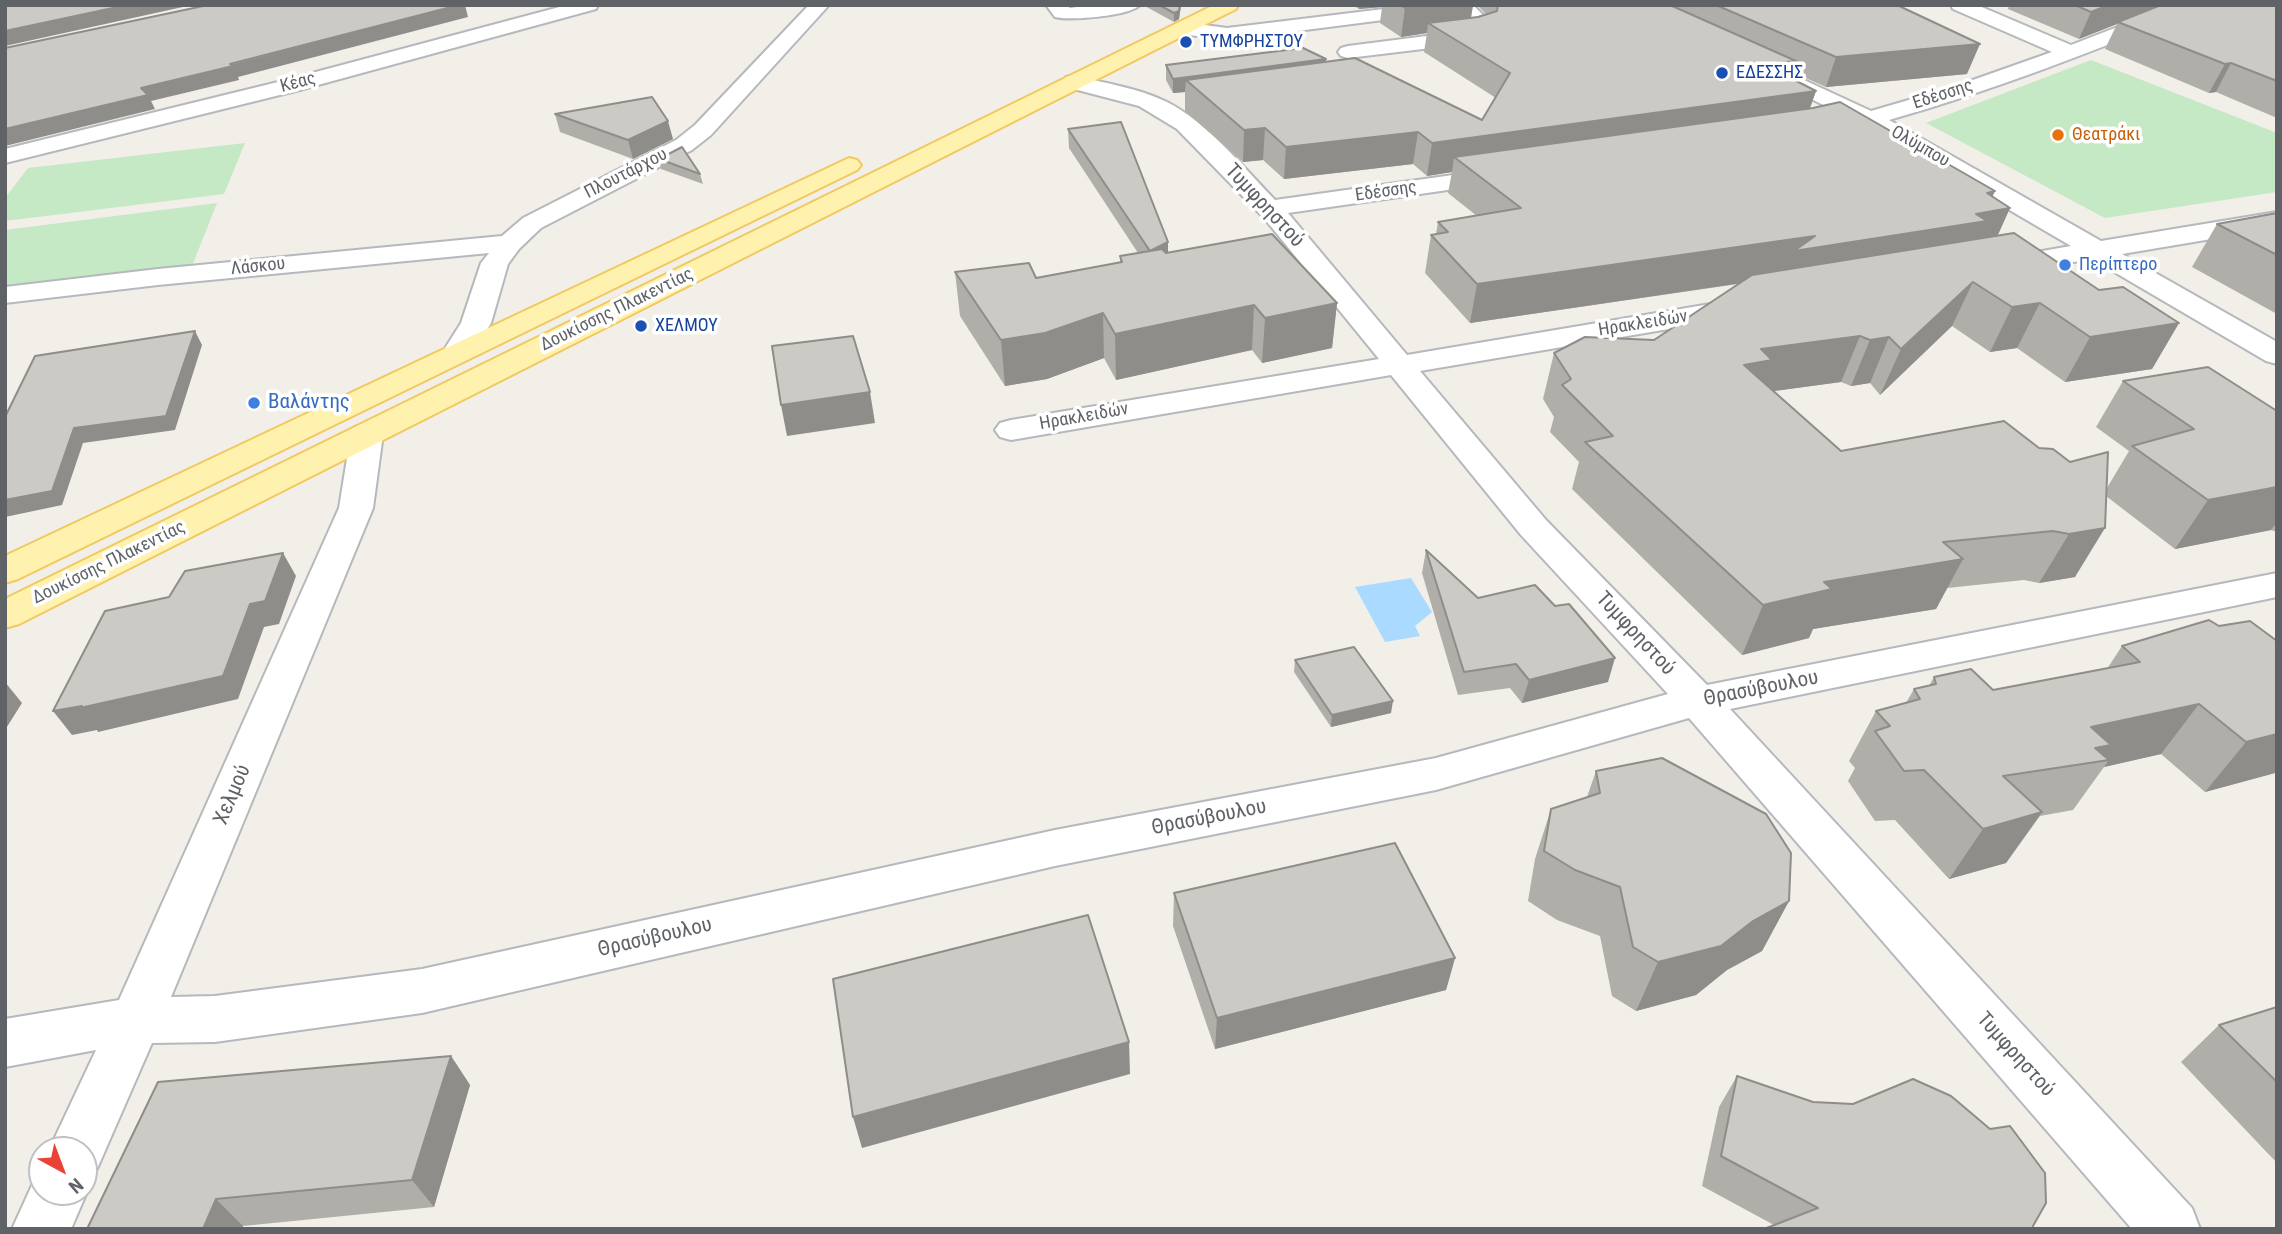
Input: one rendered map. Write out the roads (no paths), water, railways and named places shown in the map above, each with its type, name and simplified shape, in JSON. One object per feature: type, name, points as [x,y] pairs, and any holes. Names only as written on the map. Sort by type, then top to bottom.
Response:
[{"type":"main road","name":"Δουκίσσης Πλακεντίας","points":[[13,565],[457,353],[1182,17],[1229,5]]},
{"type":"main road","name":"Δουκίσσης Πλακεντίας","points":[[5,615],[1074,82],[1182,17]]},
{"type":"street","name":"Κέας","points":[[5,156],[288,86],[589,5]]},
{"type":"street","name":"Πλουτάρχου","points":[[457,353],[476,323],[495,262],[510,243],[532,223],[694,138],[820,5]]},
{"type":"street","points":[[1055,5],[1062,13],[1070,14],[1131,5]]},
{"type":"street","points":[[1348,52],[1473,37],[1484,33],[1484,26],[1462,5]]},
{"type":"street","points":[[1959,5],[2071,52]]},
{"type":"street","name":"Εδέσσης","points":[[1801,133],[1871,119],[2071,52],[2192,5]]},
{"type":"street","points":[[1182,17],[1227,34],[1384,15]]},
{"type":"street","name":"Ολύμπου","points":[[1752,63],[1871,119],[2277,355]]},
{"type":"street","name":"Τυμφρηστού","points":[[1074,82],[1121,92],[1158,105],[1183,122],[1270,208],[1367,322],[1396,363],[1511,503],[1698,701],[2171,1229]]},
{"type":"street","points":[[1158,105],[1184,102]]},
{"type":"street","name":"Εδέσσης","points":[[1270,208],[1529,172]]},
{"type":"street","points":[[1974,271],[2277,220]]},
{"type":"street","name":"Λάσκου","points":[[5,295],[158,277],[510,243]]},
{"type":"street","name":"Ηρακλειδών","points":[[1011,430],[1396,363],[1768,304]]},
{"type":"street","name":"Χελμού","points":[[83,1136],[356,508],[367,434]]},
{"type":"street","name":"Θρασύβουλου","points":[[5,1043],[136,1020],[215,1019],[422,991],[1055,848],[1436,774],[1698,701],[2277,585]]},
{"type":"street","points":[[2208,599],[2247,629]]},
{"type":"street","points":[[41,1229],[52,1206]]},
{"type":"water","points":[[1411,578],[1432,612],[1415,626],[1420,636],[1385,642],[1355,587]]},
{"type":"place","name":"ΤΥΜΦΡΗΣΤΟΥ","points":[[1186,42]]},
{"type":"place","name":"ΕΔΕΣΣΗΣ","points":[[1722,73]]},
{"type":"place","name":"Θεατράκι","points":[[2058,135]]},
{"type":"place","name":"Περίπτερο","points":[[2065,265]]},
{"type":"place","name":"ΧΕΛΜΟΥ","points":[[641,326]]},
{"type":"place","name":"Βαλάντης","points":[[254,403]]}]
